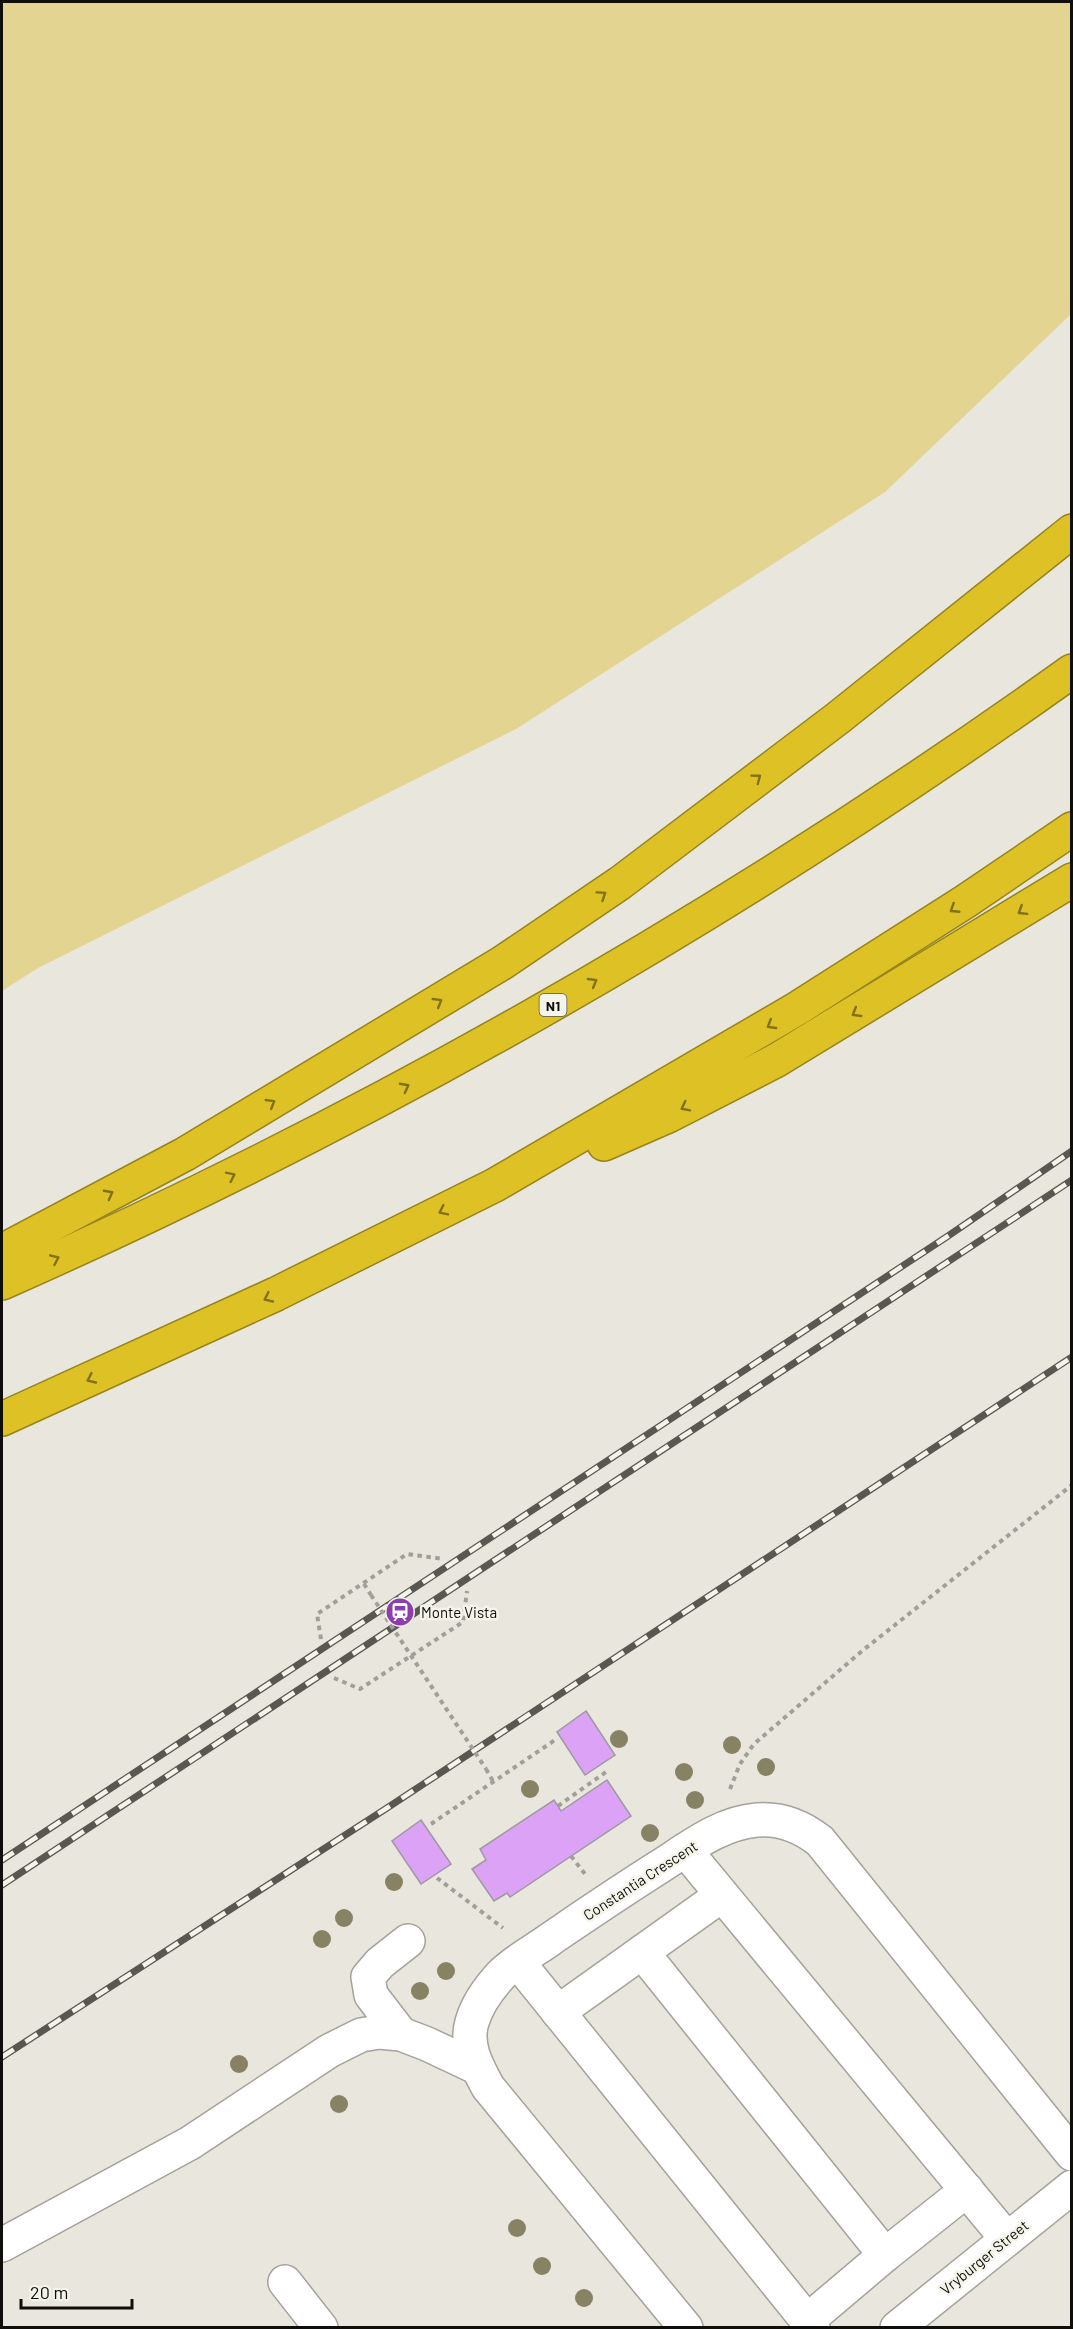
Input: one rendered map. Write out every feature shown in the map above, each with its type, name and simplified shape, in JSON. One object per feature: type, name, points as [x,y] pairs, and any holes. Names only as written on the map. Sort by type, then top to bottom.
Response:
[{"type":"highway","points":[[2,1251],[185,1155],[502,963],[620,883],[838,718],[1071,531]]},
{"type":"highway","name":"N1","points":[[2,1283],[297,1144],[530,1019],[710,912],[840,830],[1071,671]]},
{"type":"highway","points":[[2,1419],[276,1294],[495,1185],[798,1008],[938,920],[1071,828]]},
{"type":"highway","points":[[495,1185],[596,1148],[658,1120],[777,1060],[1071,880]]},
{"type":"street","name":"Constantia Crescent","points":[[686,2328],[488,2086],[478,2068],[470,2045],[472,2023],[485,1995],[502,1974],[604,1902],[725,1827],[756,1820],[783,1820],[806,1830],[820,1840],[1071,2154]]},
{"type":"street","points":[[685,1850],[1007,2239]]},
{"type":"street","points":[[558,2012],[722,1895]]},
{"type":"street","points":[[401,2034],[371,1995],[368,1977],[380,1963],[408,1941]]},
{"type":"street","points":[[642,1952],[885,2254]]},
{"type":"street","points":[[526,1957],[558,2012],[810,2324],[885,2254],[967,2190]]},
{"type":"street","points":[[2,2245],[190,2143],[329,2051],[361,2035],[379,2032],[401,2034],[478,2068]]},
{"type":"street","name":"Vryburger Street","points":[[897,2328],[1071,2187]]},
{"type":"street","points":[[285,2282],[321,2328]]},
{"type":"path","points":[[725,1827],[731,1784],[740,1764],[754,1744],[862,1652],[1071,1485]]},
{"type":"path","points":[[321,1639],[317,1614],[407,1554],[444,1559]]},
{"type":"path","points":[[364,1584],[494,1783]]},
{"type":"path","points":[[334,1678],[360,1689],[463,1622],[467,1591]]},
{"type":"path","points":[[431,1824],[555,1740]]},
{"type":"path","points":[[558,1806],[606,1772]]},
{"type":"path","points":[[437,1878],[526,1957]]},
{"type":"shaded area","points":[[2,2],[1071,2],[1071,314],[885,492],[516,729],[38,968],[2,991]]},
{"type":"building","points":[[586,1711],[615,1755],[585,1775],[557,1732]]},
{"type":"building","points":[[607,1780],[631,1816],[510,1897],[507,1893],[494,1901],[472,1869],[486,1860],[480,1849],[554,1800],[561,1811]]},
{"type":"building","points":[[421,1820],[451,1864],[421,1884],[392,1841]]},
{"type":"railway","points":[[2,1860],[948,1236],[1072,1151]]},
{"type":"railway","points":[[2,1885],[1072,1180]]},
{"type":"railway","points":[[2,2057],[387,1808],[1072,1357]]},
{"type":"place","name":"Monte Vista","points":[[400,1612]]}]
